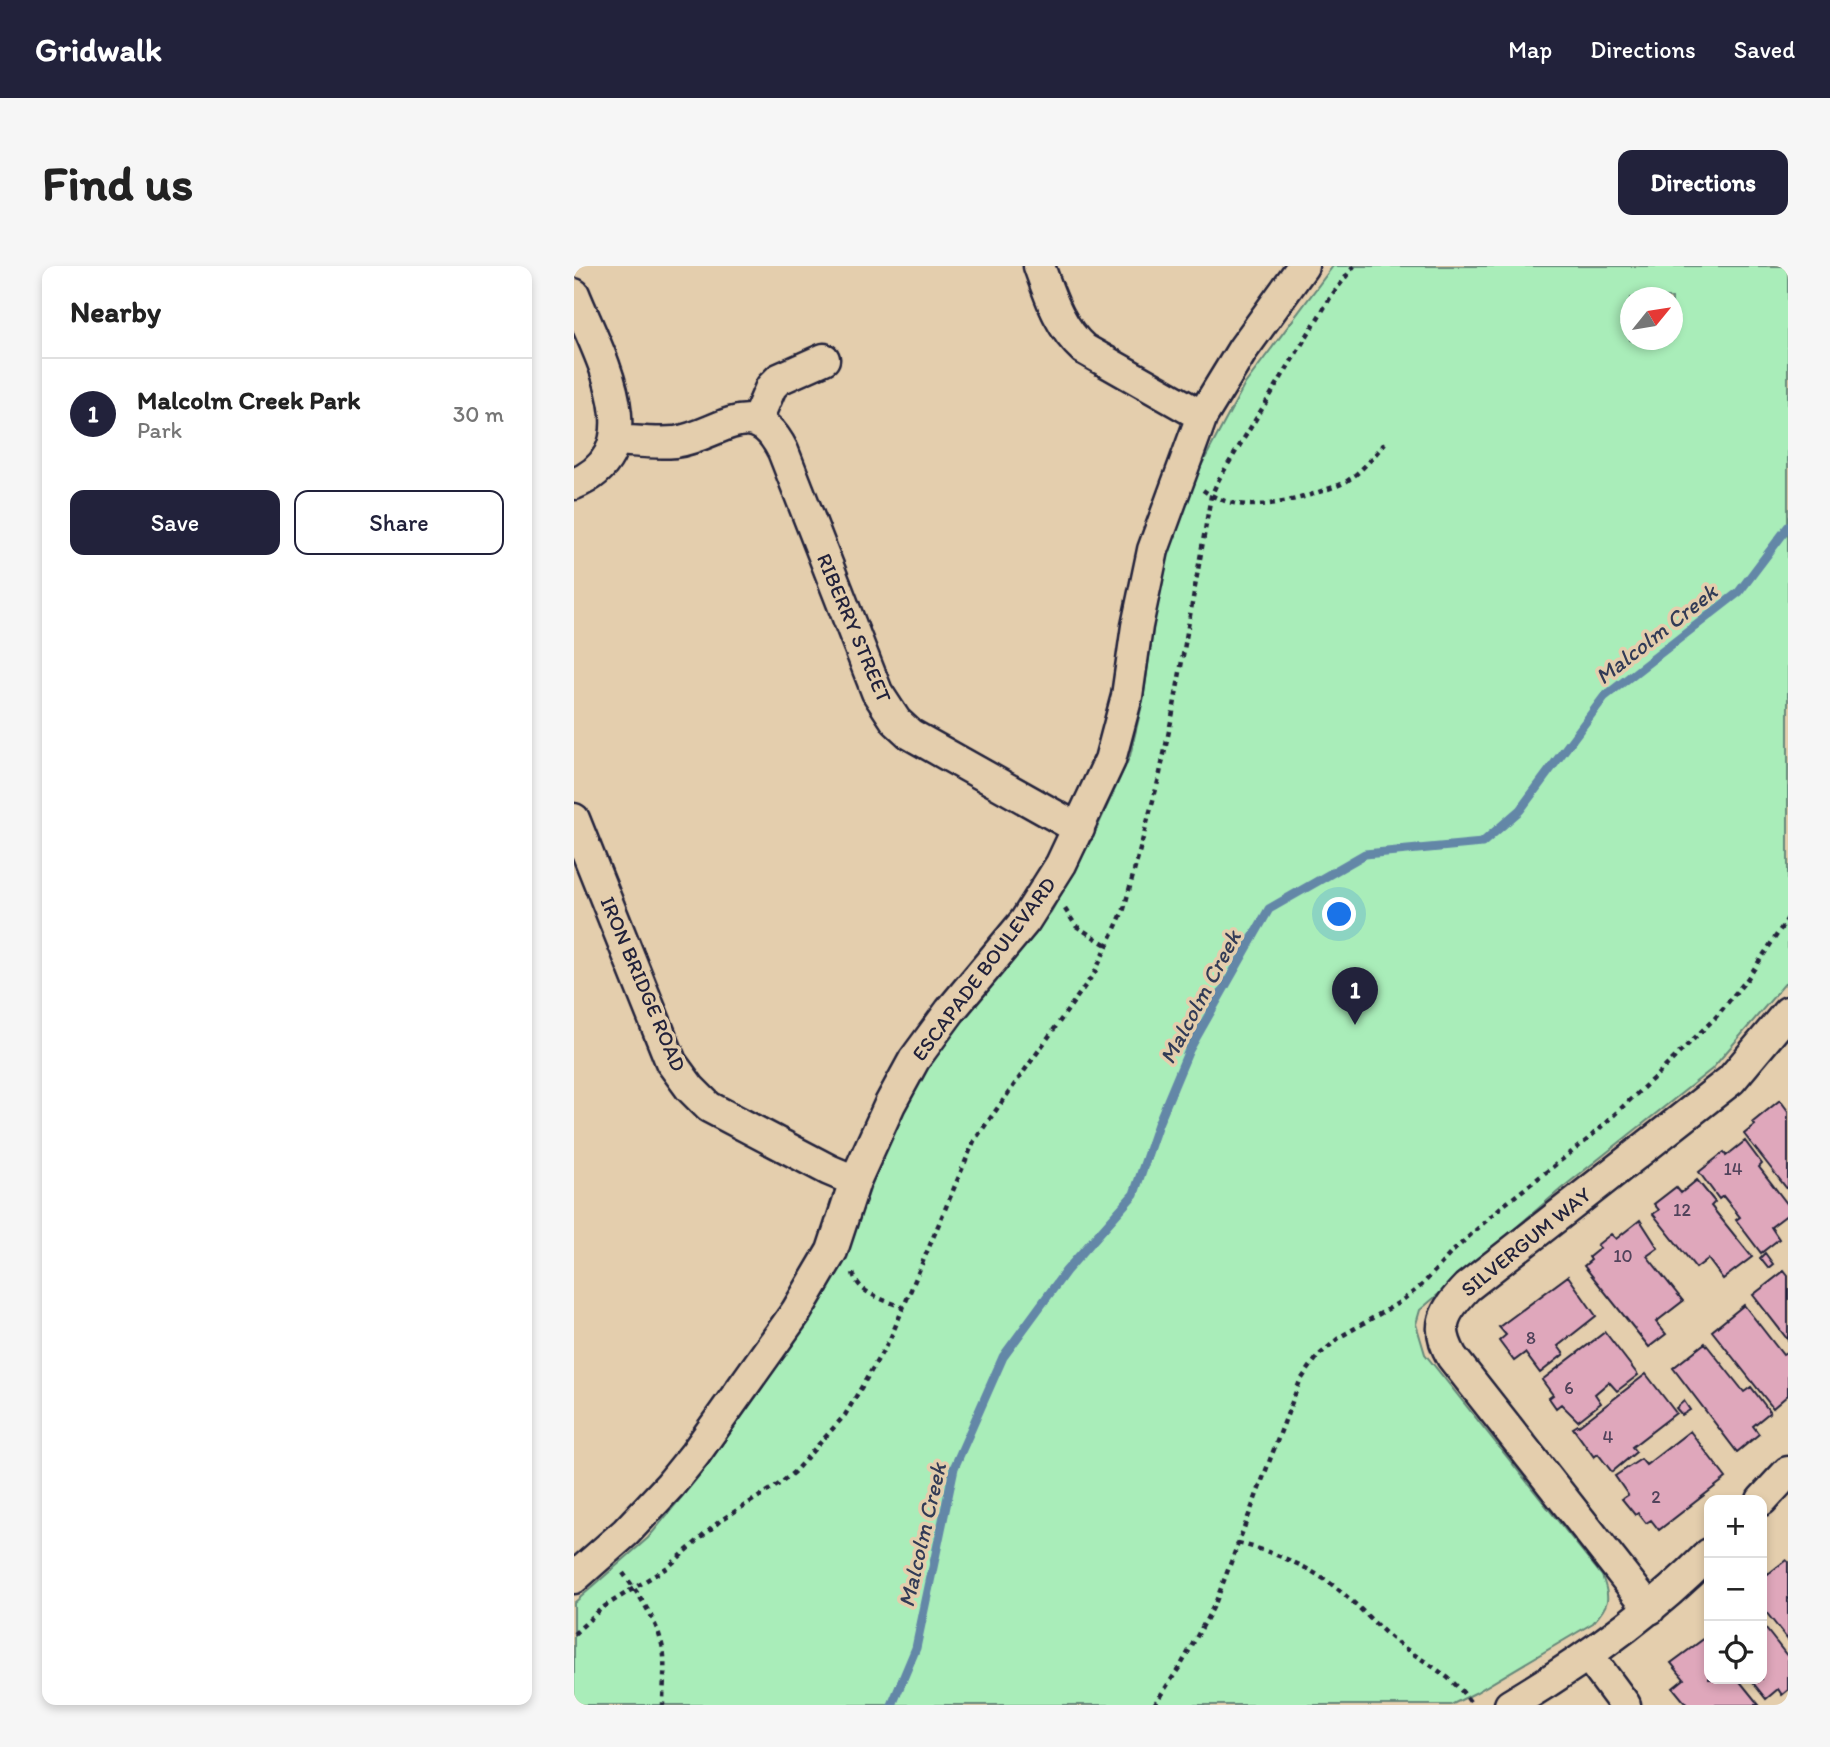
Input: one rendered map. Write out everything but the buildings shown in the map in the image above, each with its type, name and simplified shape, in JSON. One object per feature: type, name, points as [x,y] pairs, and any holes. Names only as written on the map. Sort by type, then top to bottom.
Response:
[{"type":"street","points":[[1039,266],[1055,307],[1084,349],[1202,416]]},
{"type":"street","name":"ESCAPADE BOULEVARD","points":[[574,1578],[648,1509],[695,1454],[796,1312],[832,1251],[855,1181],[890,1104],[914,1060],[1048,887],[1079,829],[1110,760],[1127,696],[1137,626],[1153,550],[1202,416],[1243,349],[1303,266]]},
{"type":"street","points":[[574,294],[612,390],[618,422],[608,458],[599,470],[574,484]]},
{"type":"street","points":[[615,440],[678,442],[737,421],[756,422],[771,387],[779,379],[824,359]]},
{"type":"street","name":"RIBERRY STREET","points":[[756,422],[767,427],[783,451],[877,692],[896,721],[925,743],[1079,829]]},
{"type":"street","name":"IRON BRIDGE ROAD","points":[[574,819],[671,1062],[681,1077],[709,1107],[855,1181]]},
{"type":"street","name":"SILVERGUM WAY","points":[[1650,1609],[1452,1357],[1443,1333],[1444,1318],[1451,1303],[1467,1287],[1731,1080],[1788,1012]]},
{"type":"street","points":[[1767,1495],[1788,1472]]},
{"type":"street","points":[[1510,1705],[1588,1655],[1650,1609],[1705,1558]]},
{"type":"street","points":[[1588,1655],[1625,1705]]},
{"type":"path","points":[[574,1634],[602,1608],[668,1567],[722,1520],[782,1483],[794,1472],[845,1415],[890,1339],[974,1140],[1095,972],[1124,909],[1159,778],[1212,496],[1219,479],[1332,295],[1354,266]]},
{"type":"path","points":[[1212,496],[1224,501],[1268,505],[1303,498],[1344,483],[1364,468],[1385,443]]},
{"type":"path","points":[[1048,887],[1062,900],[1076,926],[1108,946]]},
{"type":"path","points":[[832,1251],[852,1266],[859,1288],[904,1308]]},
{"type":"path","points":[[1238,1543],[1293,1562],[1322,1577],[1393,1639],[1422,1661],[1452,1678],[1472,1705]]},
{"type":"path","points":[[634,1588],[661,1639],[664,1656],[663,1705]]},
{"type":"green space","points":[[1333,266],[1788,266],[1788,980],[1712,1069],[1562,1188],[1420,1310],[1416,1324],[1425,1354],[1602,1576],[1607,1591],[1605,1606],[1593,1623],[1451,1705],[574,1705],[574,1603],[648,1538],[704,1470],[766,1382],[835,1274],[867,1198],[887,1141],[926,1064],[1051,912],[1093,837],[1130,756],[1143,700],[1154,622],[1168,556],[1195,477],[1245,384]]},
{"type":"waterway","name":"Malcolm Creek","points":[[892,1705],[916,1648],[954,1468],[1003,1357],[1066,1271],[1134,1194],[1158,1124],[1189,1050],[1269,909],[1365,854],[1482,843],[1520,810],[1604,697],[1739,592],[1788,527]]},
{"type":"place","name":"Malcolm Creek Park","points":[[1355,1025]]}]
